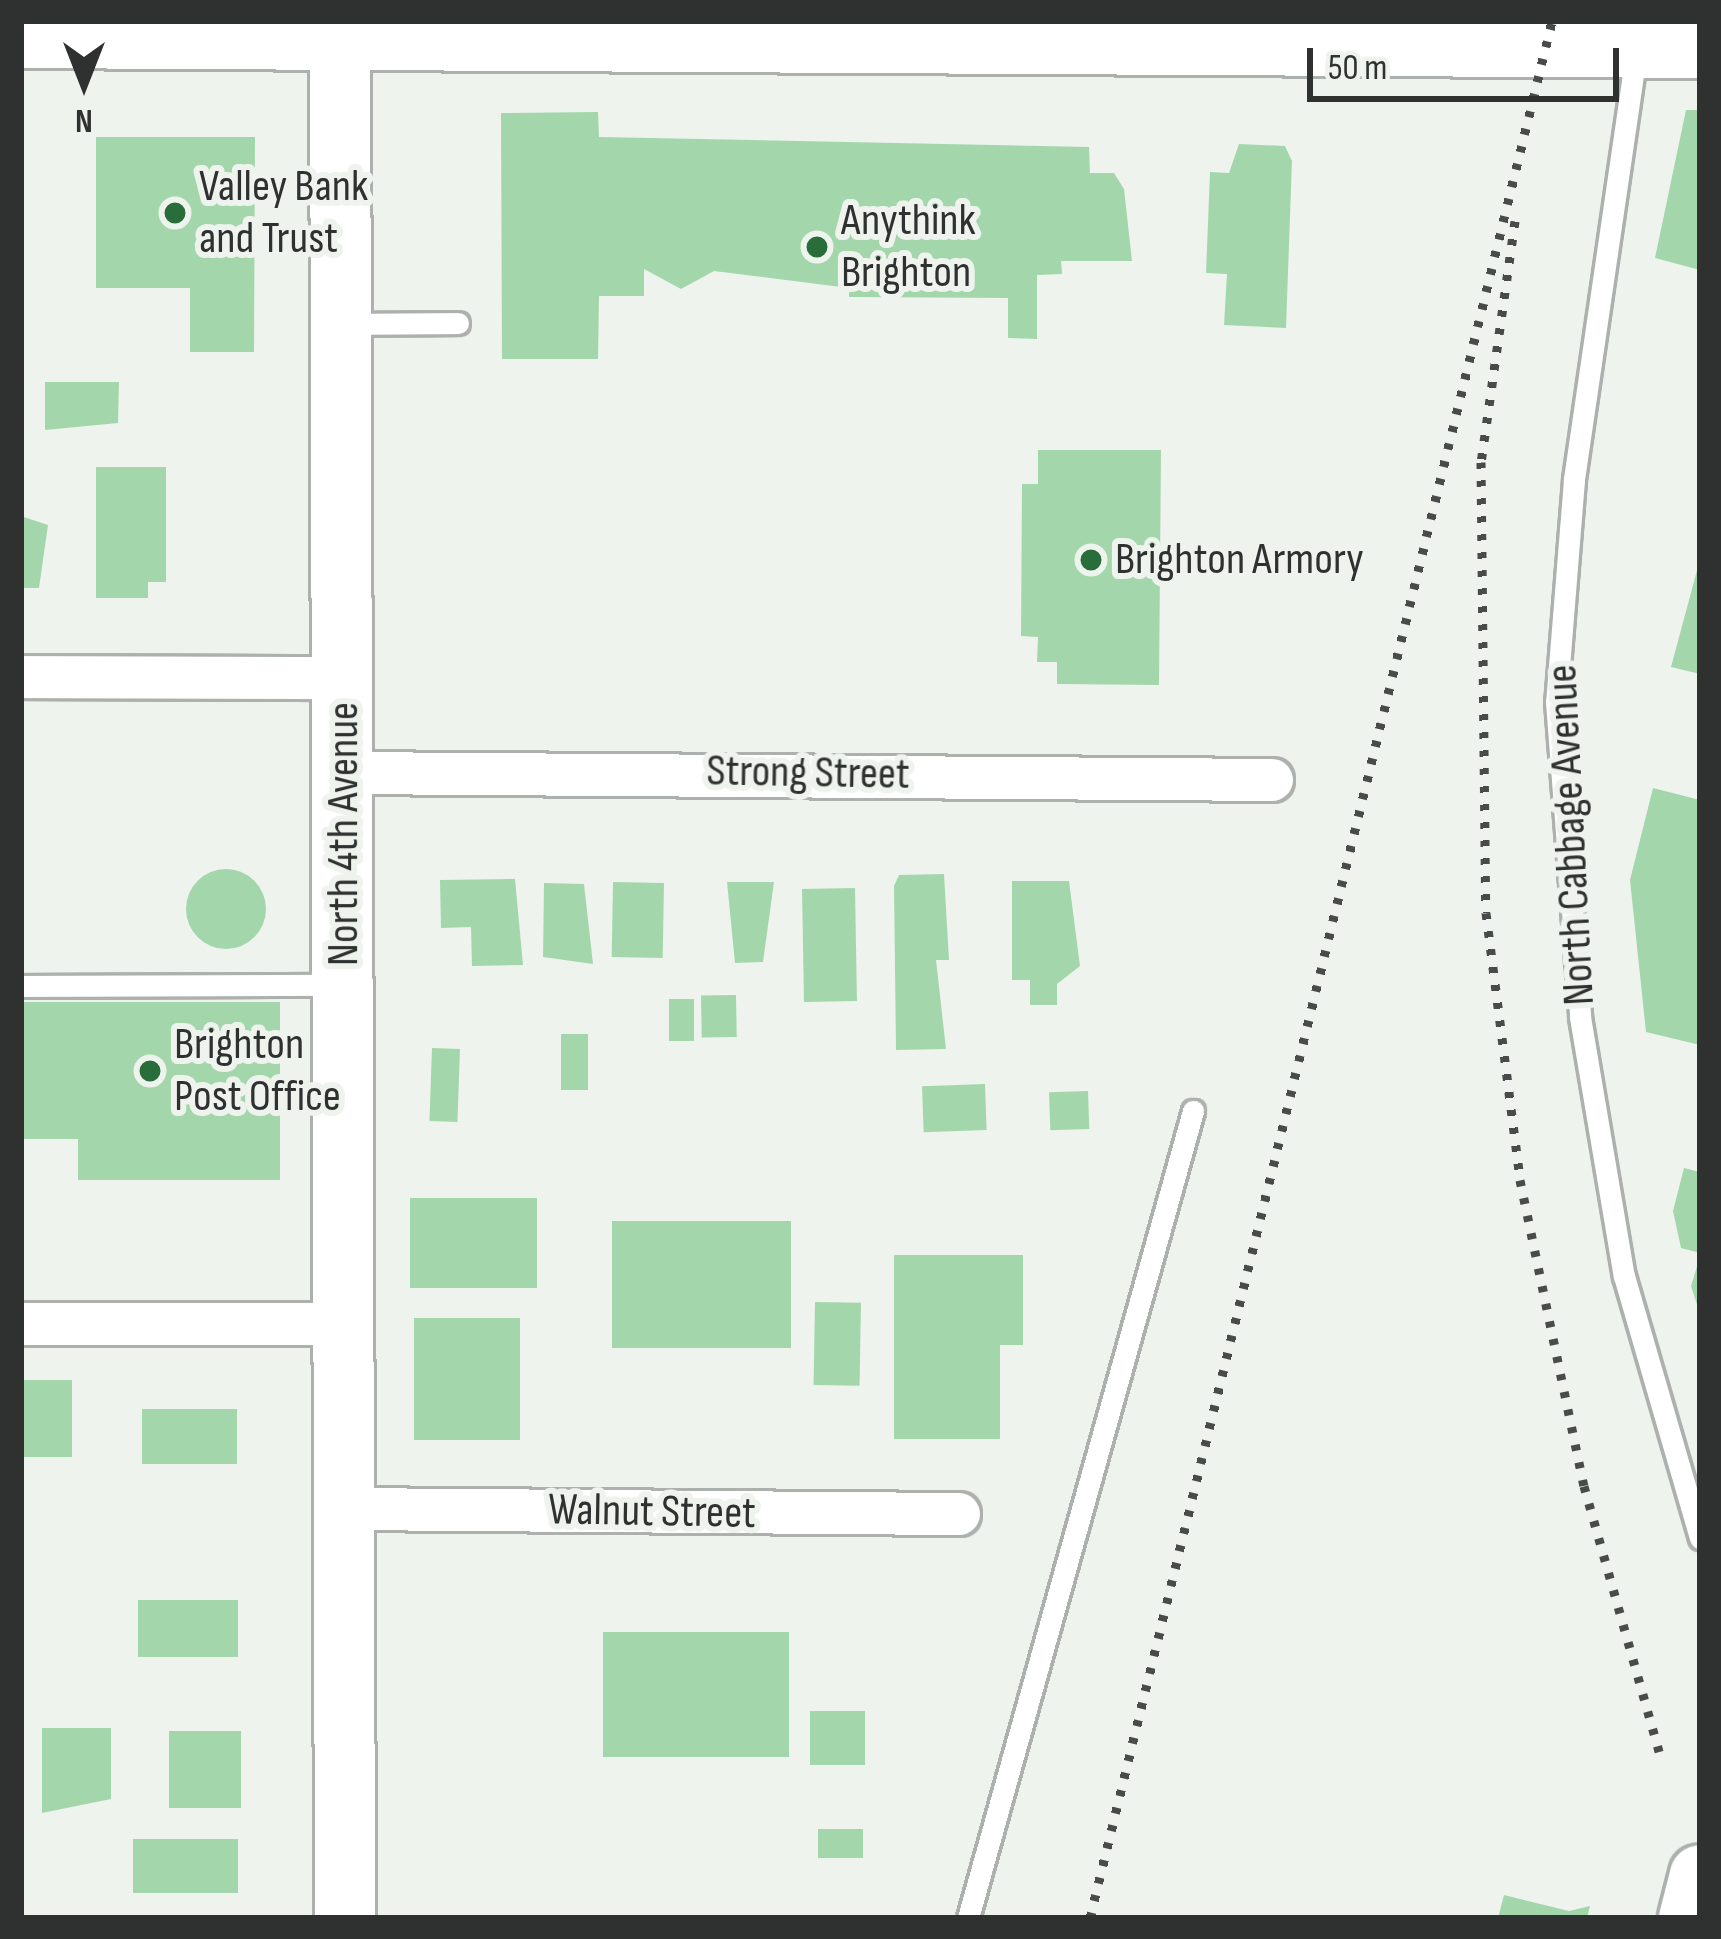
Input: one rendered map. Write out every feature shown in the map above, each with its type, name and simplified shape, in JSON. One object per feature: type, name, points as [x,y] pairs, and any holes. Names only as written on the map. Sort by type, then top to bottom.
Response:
[{"type":"street","points":[[21,38],[340,30],[1453,35],[1700,48]]},
{"type":"street","name":"North 4th Avenue","points":[[340,30],[344,1918]]},
{"type":"street","points":[[21,677],[344,678]]},
{"type":"street","name":"Strong Street","points":[[344,773],[1272,780]]},
{"type":"street","points":[[21,1324],[346,1324]]},
{"type":"street","name":"Walnut Street","points":[[346,1509],[959,1514]]},
{"type":"street","points":[[1689,1918],[1700,1874]]},
{"type":"lane","name":"North Cabbage Avenue","points":[[1636,48],[1574,480],[1556,703],[1580,1017],[1620,1254],[1700,1538]]},
{"type":"lane","points":[[341,324],[458,323]]},
{"type":"lane","points":[[21,986],[344,985]]},
{"type":"lane","points":[[968,1918],[1193,1111]]},
{"type":"building","points":[[1686,110],[1700,110],[1700,270],[1655,258]]},
{"type":"building","name":"Anythink Brighton","points":[[598,112],[599,137],[1089,147],[1090,173],[1114,173],[1124,189],[1132,261],[1061,261],[1062,274],[1037,275],[1037,339],[1008,338],[1008,298],[849,297],[849,288],[714,271],[681,289],[644,269],[644,296],[599,296],[598,359],[502,359],[501,113]]},
{"type":"building","name":"Valley Bank and Trust","points":[[96,137],[255,137],[254,352],[190,352],[190,288],[96,288]]},
{"type":"building","points":[[1239,144],[1285,146],[1292,161],[1286,328],[1224,325],[1227,274],[1206,273],[1210,172],[1229,173]]},
{"type":"building","points":[[45,382],[119,382],[118,423],[45,430]]},
{"type":"building","name":"Brighton Armory","points":[[1038,450],[1161,450],[1159,685],[1057,684],[1057,662],[1037,662],[1038,637],[1021,636],[1022,484],[1038,484]]},
{"type":"building","points":[[96,467],[166,467],[166,582],[148,582],[148,598],[96,598]]},
{"type":"building","points":[[21,516],[48,525],[39,588],[21,588]]},
{"type":"building","points":[[1700,563],[1700,674],[1671,667]]},
{"type":"building","points":[[1653,788],[1700,800],[1700,1045],[1646,1032],[1630,880]]},
{"type":"building","points":[[226,869],[255,880],[266,909],[255,938],[226,949],[197,938],[186,909],[197,880]]},
{"type":"building","points":[[944,874],[949,960],[936,960],[946,1049],[896,1050],[894,886],[899,875]]},
{"type":"building","points":[[515,879],[523,965],[472,966],[471,927],[441,928],[440,880]]},
{"type":"building","points":[[1012,881],[1069,881],[1080,966],[1057,984],[1057,1005],[1030,1005],[1030,980],[1012,980]]},
{"type":"building","points":[[613,882],[664,883],[663,958],[612,957]]},
{"type":"building","points":[[727,882],[774,882],[763,962],[735,963]]},
{"type":"building","points":[[544,883],[584,884],[593,964],[543,957]]},
{"type":"building","points":[[855,888],[857,1001],[804,1002],[802,889]]},
{"type":"building","points":[[736,995],[737,1037],[702,1038],[701,996]]},
{"type":"building","points":[[669,999],[694,999],[694,1041],[669,1041]]},
{"type":"building","name":"Brighton Post Office","points":[[21,1002],[280,1002],[280,1180],[78,1180],[78,1139],[21,1139]]},
{"type":"building","points":[[561,1034],[588,1034],[588,1090],[561,1090]]},
{"type":"building","points":[[432,1048],[460,1049],[457,1122],[429,1121]]},
{"type":"building","points":[[985,1084],[987,1130],[924,1132],[922,1086]]},
{"type":"building","points":[[1088,1091],[1089,1129],[1050,1130],[1049,1092]]},
{"type":"building","points":[[1684,1168],[1700,1172],[1700,1253],[1681,1248],[1673,1211]]},
{"type":"building","points":[[410,1198],[537,1198],[537,1288],[410,1288]]},
{"type":"building","points":[[612,1221],[791,1221],[791,1348],[612,1348]]},
{"type":"building","points":[[894,1255],[1023,1255],[1023,1345],[1000,1345],[1000,1439],[894,1439]]},
{"type":"building","points":[[1700,1260],[1699,1311],[1691,1286]]},
{"type":"building","points":[[815,1302],[861,1303],[860,1386],[814,1385]]},
{"type":"building","points":[[414,1318],[520,1318],[520,1440],[414,1440]]},
{"type":"building","points":[[21,1380],[72,1380],[72,1457],[21,1457]]},
{"type":"building","points":[[142,1409],[237,1409],[237,1464],[142,1464]]},
{"type":"building","points":[[138,1600],[238,1600],[238,1657],[138,1657]]},
{"type":"building","points":[[603,1632],[789,1632],[789,1757],[603,1757]]},
{"type":"building","points":[[810,1711],[865,1711],[865,1765],[810,1765]]},
{"type":"building","points":[[42,1728],[111,1728],[111,1799],[42,1813]]},
{"type":"building","points":[[169,1731],[241,1731],[241,1808],[169,1808]]},
{"type":"building","points":[[818,1829],[863,1829],[863,1858],[818,1858]]},
{"type":"building","points":[[133,1839],[238,1839],[238,1893],[133,1893]]},
{"type":"building","points":[[1504,1895],[1569,1911],[1590,1906],[1587,1918],[1498,1918]]},
{"type":"railway","points":[[1090,1918],[1552,21]]},
{"type":"railway","points":[[1515,221],[1481,462],[1486,913],[1520,1180],[1584,1486],[1660,1754]]},
{"type":"place","name":"Valley Bank and Trust","points":[[175,213]]},
{"type":"place","name":"Anythink Brighton","points":[[817,247]]},
{"type":"place","name":"Brighton Armory","points":[[1091,560]]},
{"type":"place","name":"Brighton Post Office","points":[[150,1071]]}]
